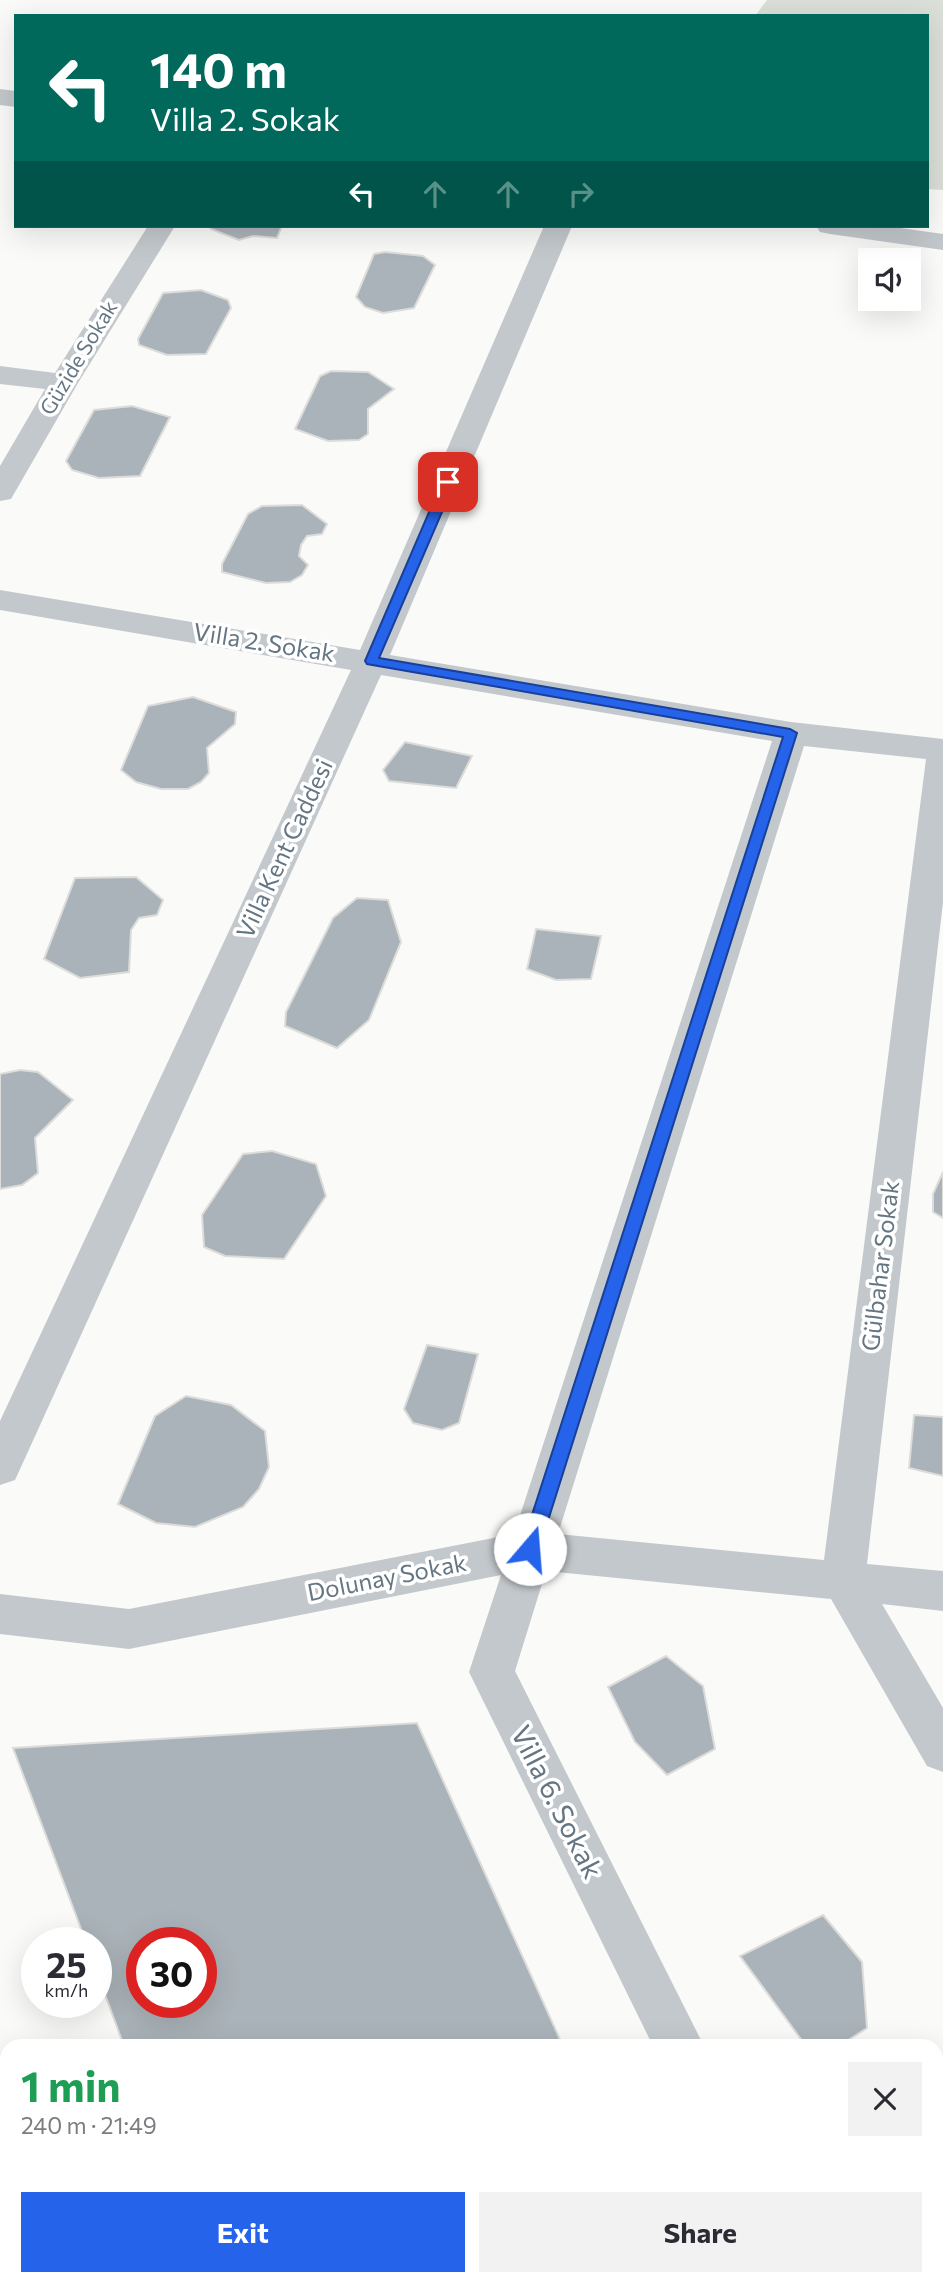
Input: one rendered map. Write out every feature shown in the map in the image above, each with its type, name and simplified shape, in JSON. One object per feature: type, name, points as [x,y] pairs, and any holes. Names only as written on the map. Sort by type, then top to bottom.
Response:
[{"type":"street","name":"Güzide Sokak","points":[[0,492],[63,383],[160,228]]},
{"type":"street","name":"Villa Kent Caddesi","points":[[0,1467],[371,661],[557,228]]},
{"type":"street","points":[[844,228],[943,242]]},
{"type":"street","points":[[0,374],[63,383]]},
{"type":"street","name":"Villa 2. Sokak","points":[[0,600],[790,733],[943,750]]},
{"type":"street","points":[[530,1549],[790,733]]},
{"type":"street","name":"Gülbahar Sokak","points":[[843,1579],[943,756]]},
{"type":"street","name":"Dolunay Sokak","points":[[0,1614],[129,1629],[530,1549],[943,1591]]},
{"type":"street","name":"Villa 6. Sokak","points":[[530,1549],[492,1672],[676,2039]]},
{"type":"street","points":[[843,1579],[943,1751]]},
{"type":"shaded area","points":[[767,0],[943,0],[943,190],[929,189],[929,14],[756,14]]},
{"type":"building","points":[[281,228],[277,238],[253,236],[239,240],[211,229]]},
{"type":"building","points":[[385,252],[423,256],[435,265],[414,308],[383,313],[365,307],[356,297],[374,254]]},
{"type":"building","points":[[201,290],[228,300],[231,308],[206,354],[167,355],[139,345],[138,339],[163,293]]},
{"type":"building","points":[[331,371],[368,372],[394,389],[368,409],[368,434],[359,440],[328,441],[295,429],[320,376]]},
{"type":"building","points":[[132,406],[170,417],[140,476],[99,478],[72,470],[66,461],[94,410]]},
{"type":"building","points":[[302,505],[327,524],[322,534],[307,536],[301,545],[299,556],[308,565],[302,575],[290,582],[266,583],[222,572],[222,564],[248,514],[262,506]]},
{"type":"building","points":[[193,697],[236,712],[235,724],[207,748],[209,773],[201,782],[188,789],[161,789],[136,782],[121,770],[148,706]]},
{"type":"building","points":[[405,742],[472,756],[456,788],[389,781],[383,770]]},
{"type":"building","points":[[136,877],[163,900],[157,915],[139,918],[131,930],[129,972],[80,978],[44,959],[75,878]]},
{"type":"building","points":[[357,898],[388,900],[401,942],[369,1020],[337,1048],[285,1026],[286,1012],[333,918]]},
{"type":"building","points":[[536,929],[601,936],[591,979],[556,980],[527,969]]},
{"type":"building","points":[[20,1070],[38,1072],[73,1100],[35,1138],[38,1173],[22,1185],[0,1189],[0,1074]]},
{"type":"building","points":[[272,1151],[316,1164],[326,1196],[284,1259],[225,1256],[204,1247],[202,1215],[243,1154]]},
{"type":"building","points":[[943,1172],[943,1218],[933,1212],[933,1194]]},
{"type":"building","points":[[427,1345],[478,1354],[459,1423],[442,1430],[413,1423],[404,1409]]},
{"type":"building","points":[[186,1396],[231,1405],[265,1431],[269,1467],[259,1489],[243,1507],[195,1527],[156,1523],[118,1504],[155,1416]]},
{"type":"building","points":[[914,1415],[943,1417],[943,1476],[909,1468]]},
{"type":"building","points":[[666,1656],[703,1686],[715,1749],[667,1775],[635,1742],[608,1687]]},
{"type":"building","points":[[417,1723],[560,2039],[121,2039],[112,2013],[112,1927],[80,1927],[13,1748]]},
{"type":"building","points":[[823,1915],[862,1962],[867,2028],[850,2039],[801,2039],[740,1956]]},
{"type":"route","points":[[448,482],[371,661],[790,733],[530,1549]]}]
